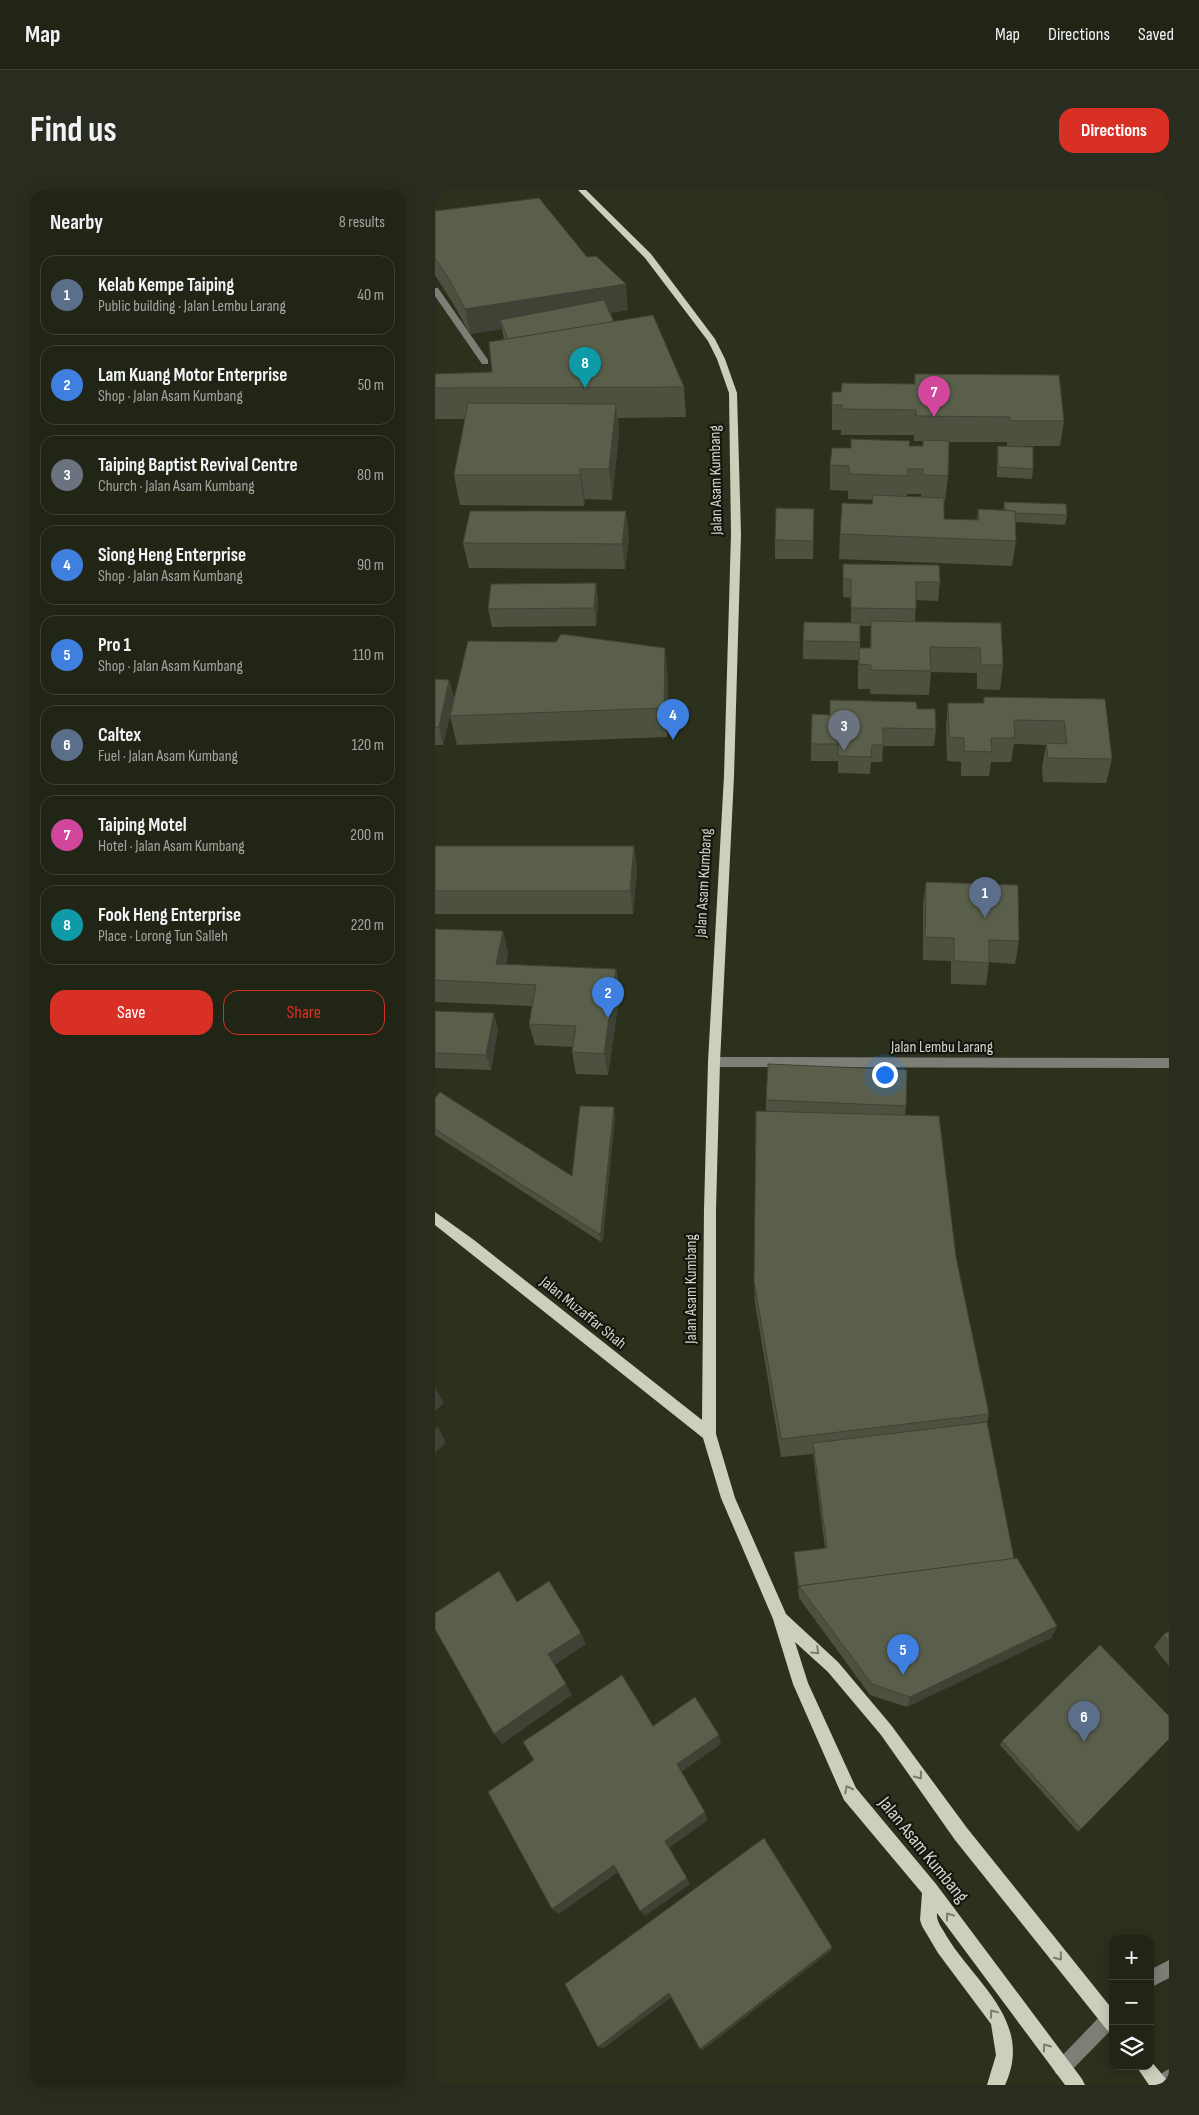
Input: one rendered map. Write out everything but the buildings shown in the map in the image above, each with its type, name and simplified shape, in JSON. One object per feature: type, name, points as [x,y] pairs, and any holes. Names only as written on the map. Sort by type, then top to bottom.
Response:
[{"type":"main road","name":"Jalan Asam Kumbang","points":[[582,190],[648,256],[706,334],[721,358],[733,393],[736,534],[729,776],[714,1062],[710,1210],[709,1434],[728,1498],[780,1618],[801,1684],[850,1794],[930,1890],[1076,2085]]},
{"type":"main road","name":"Jalan Muzaffar Shah","points":[[435,1218],[495,1263],[623,1368],[709,1434]]},
{"type":"main road","name":"Jalan Asam Kumbang","points":[[780,1618],[833,1667],[886,1730],[961,1834],[1109,2016]]},
{"type":"main road","points":[[930,1890],[929,1920],[944,1947],[999,2021],[1005,2055],[996,2085]]},
{"type":"main road","points":[[1148,2070],[1161,2085]]},
{"type":"street","points":[[435,290],[485,362]]},
{"type":"street","name":"Jalan Lembu Larang","points":[[714,1062],[1169,1063]]},
{"type":"street","points":[[1154,1977],[1169,1968]]},
{"type":"street","points":[[1062,2068],[1109,2023]]},
{"type":"street","points":[[1161,2085],[1169,2078]]},
{"type":"place","name":"Fook Heng Enterprise","points":[[585,388]]},
{"type":"place","name":"Taiping Motel","points":[[934,417]]},
{"type":"place","name":"Siong Heng Enterprise","points":[[673,740]]},
{"type":"place","name":"Taiping Baptist Revival Centre","points":[[844,751]]},
{"type":"place","name":"Kelab Kempe Taiping","points":[[985,918]]},
{"type":"place","name":"Lam Kuang Motor Enterprise","points":[[608,1018]]},
{"type":"place","name":"Pro 1","points":[[903,1675]]},
{"type":"place","name":"Caltex","points":[[1084,1742]]}]
